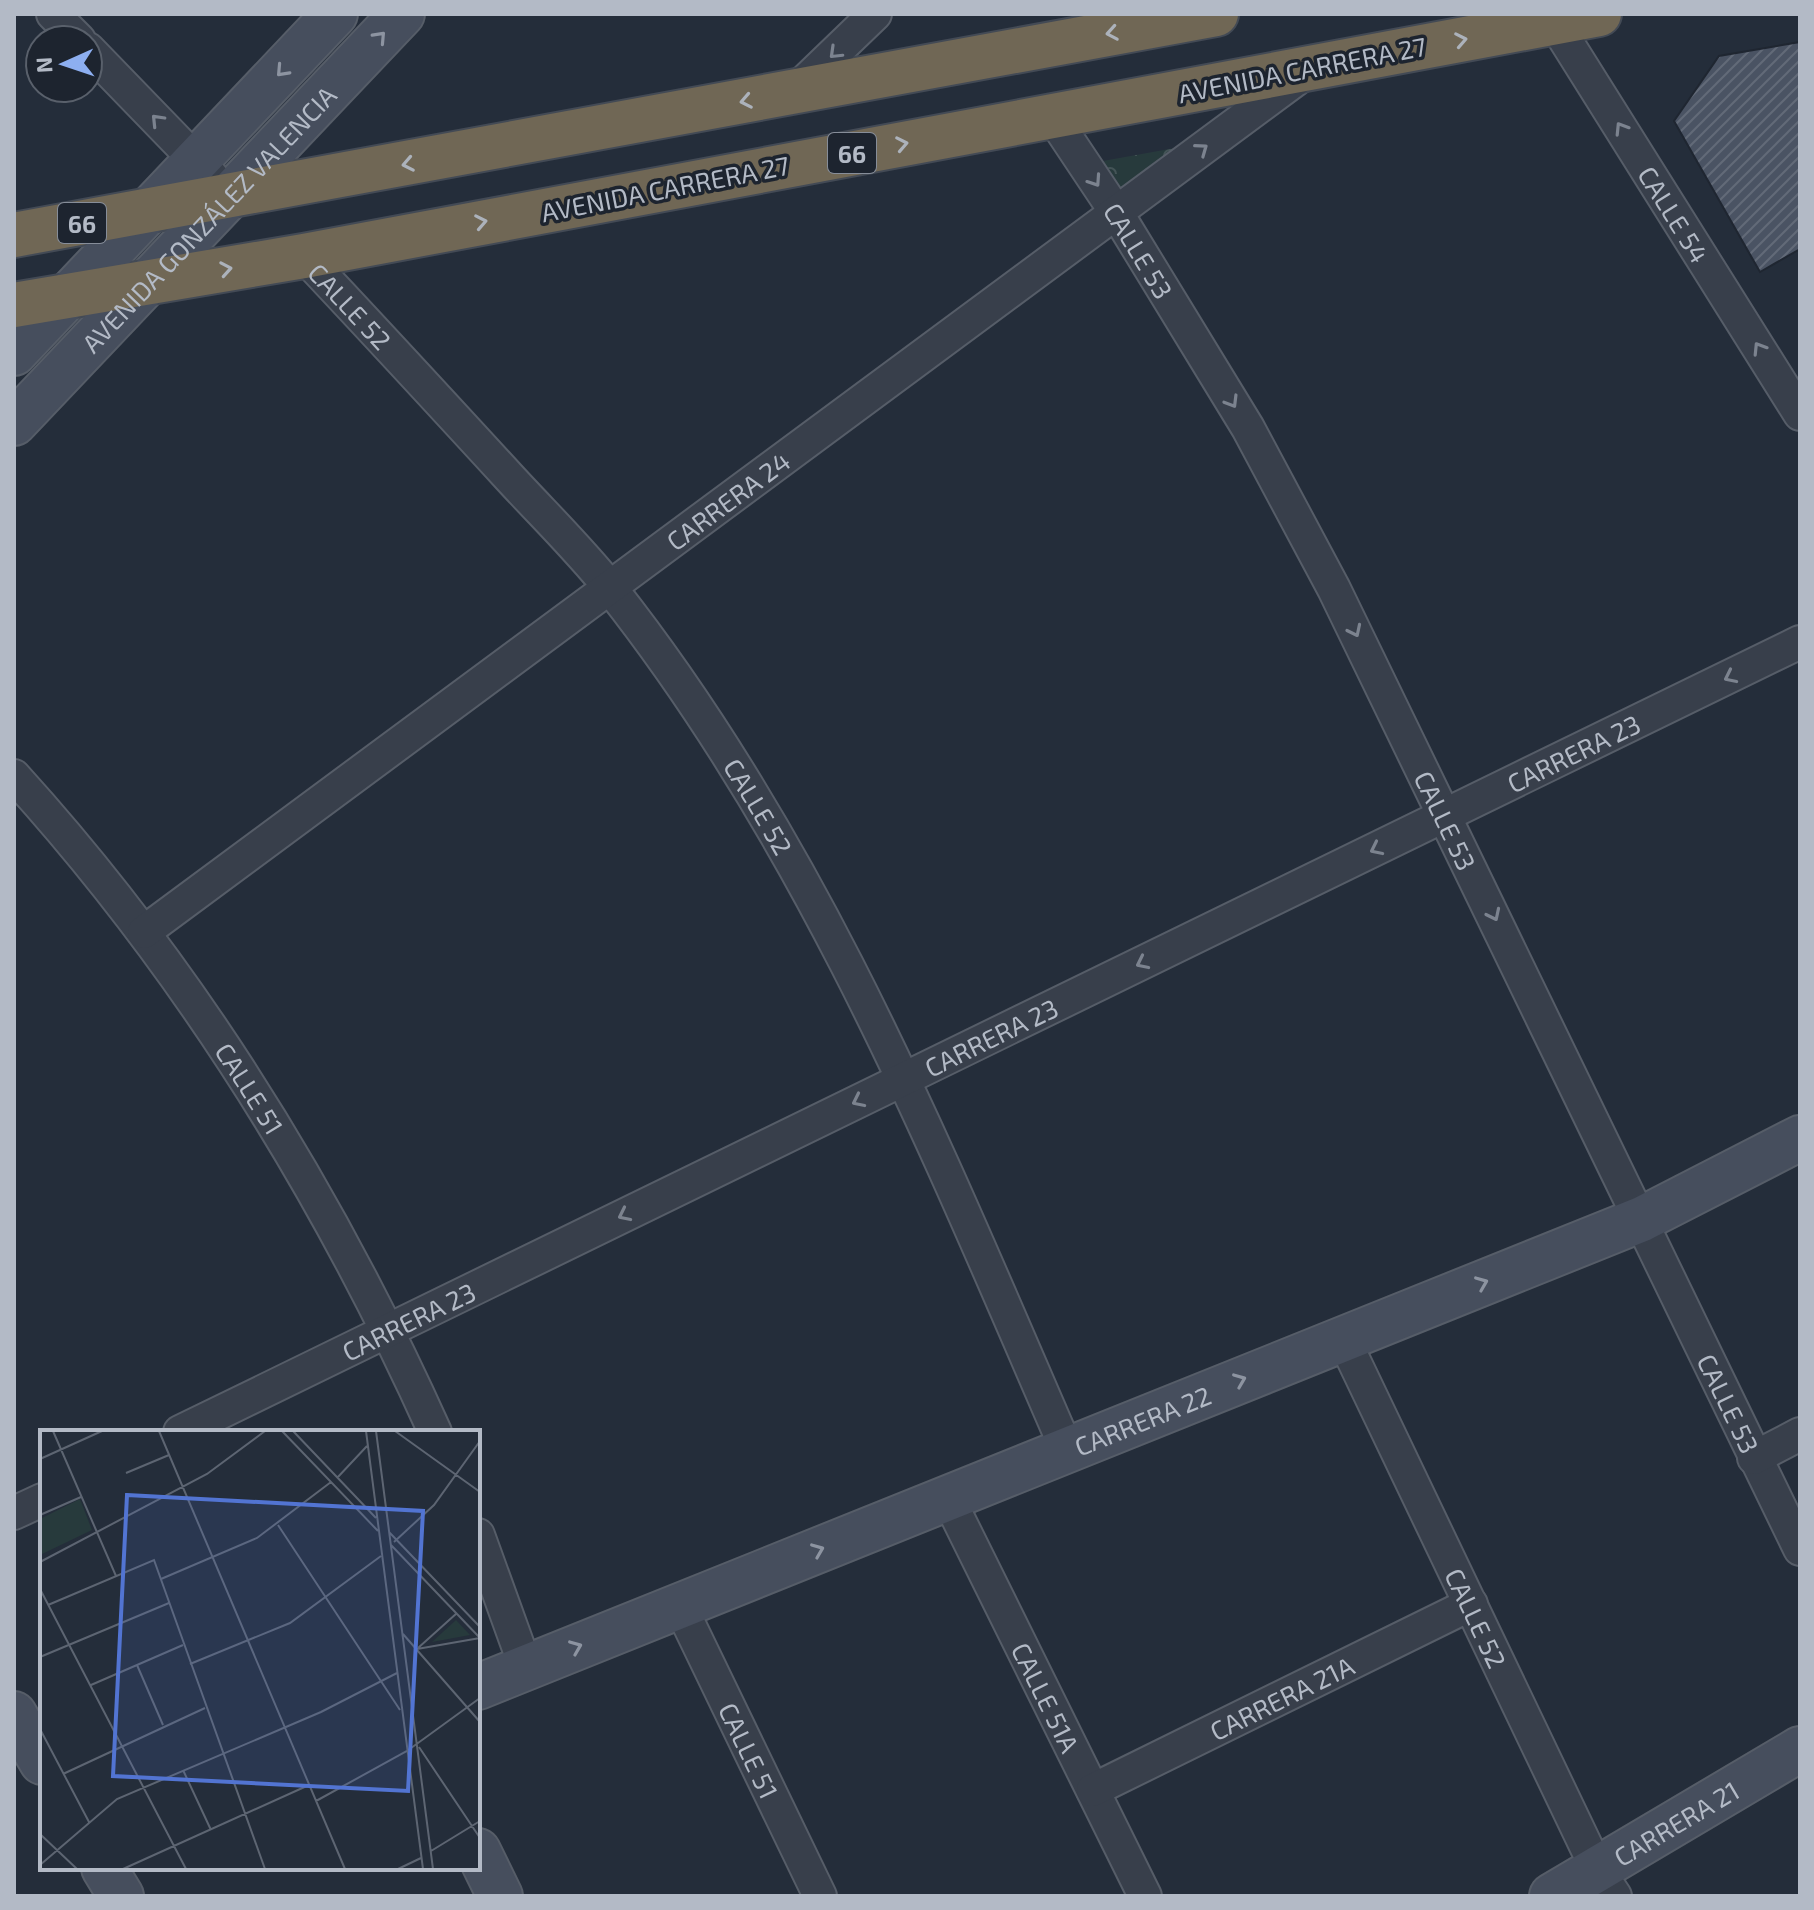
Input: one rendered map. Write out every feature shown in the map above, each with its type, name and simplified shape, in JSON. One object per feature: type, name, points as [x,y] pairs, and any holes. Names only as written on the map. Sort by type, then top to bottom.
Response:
[{"type":"highway","name":"66","points":[[14,235],[1216,14]]},
{"type":"highway","name":"AVENIDA CARRERA 27","points":[[14,305],[304,256],[1312,68],[1552,18],[1599,14]]},
{"type":"street","name":"AVENIDA GONZÁLEZ VALENCIA","points":[[14,353],[335,14]]},
{"type":"street","name":"AVENIDA GONZÁLEZ VALENCIA","points":[[14,423],[402,14]]},
{"type":"street","points":[[794,92],[875,14]]},
{"type":"street","name":"CALLE 54","points":[[1552,18],[1800,414]]},
{"type":"street","points":[[104,66],[231,196]]},
{"type":"street","name":"CARRERA 24","points":[[144,932],[1312,68]]},
{"type":"street","name":"CALLE 53","points":[[1052,116],[1116,212],[1248,428],[1334,589],[1800,1549]]},
{"type":"street","name":"CALLE 52","points":[[304,256],[610,587],[681,686],[770,821],[828,923],[906,1078],[1067,1450]]},
{"type":"street","name":"CARRERA 23","points":[[184,1430],[1800,642]]},
{"type":"street","name":"CALLE 51","points":[[14,776],[144,932],[233,1059],[299,1165],[389,1329],[434,1430]]},
{"type":"street","name":"CARRERA 22","points":[[480,1686],[1642,1219],[1800,1138]]},
{"type":"street","name":"CALLE 52","points":[[1343,1338],[1606,1882]]},
{"type":"street","points":[[1754,1458],[1800,1434]]},
{"type":"street","name":"CALLE 51A","points":[[948,1498],[1145,1896]]},
{"type":"street","points":[[14,1513],[40,1501]]},
{"type":"street","points":[[480,1541],[526,1668]]},
{"type":"street","name":"CARRERA 21A","points":[[1093,1790],[1471,1604]]},
{"type":"street","name":"CALLE 51","points":[[680,1606],[820,1896]]},
{"type":"street","points":[[14,1714],[40,1759]]},
{"type":"street","name":"CARRERA 21","points":[[1552,1896],[1606,1882],[1800,1749]]},
{"type":"street","points":[[480,1855],[500,1896]]},
{"type":"street","points":[[105,1870],[121,1896]]},
{"type":"green space","points":[[1175,148],[1122,189],[1103,161]]},
{"type":"building","points":[[1800,42],[1800,249],[1760,272],[1674,121],[1719,56]]}]
